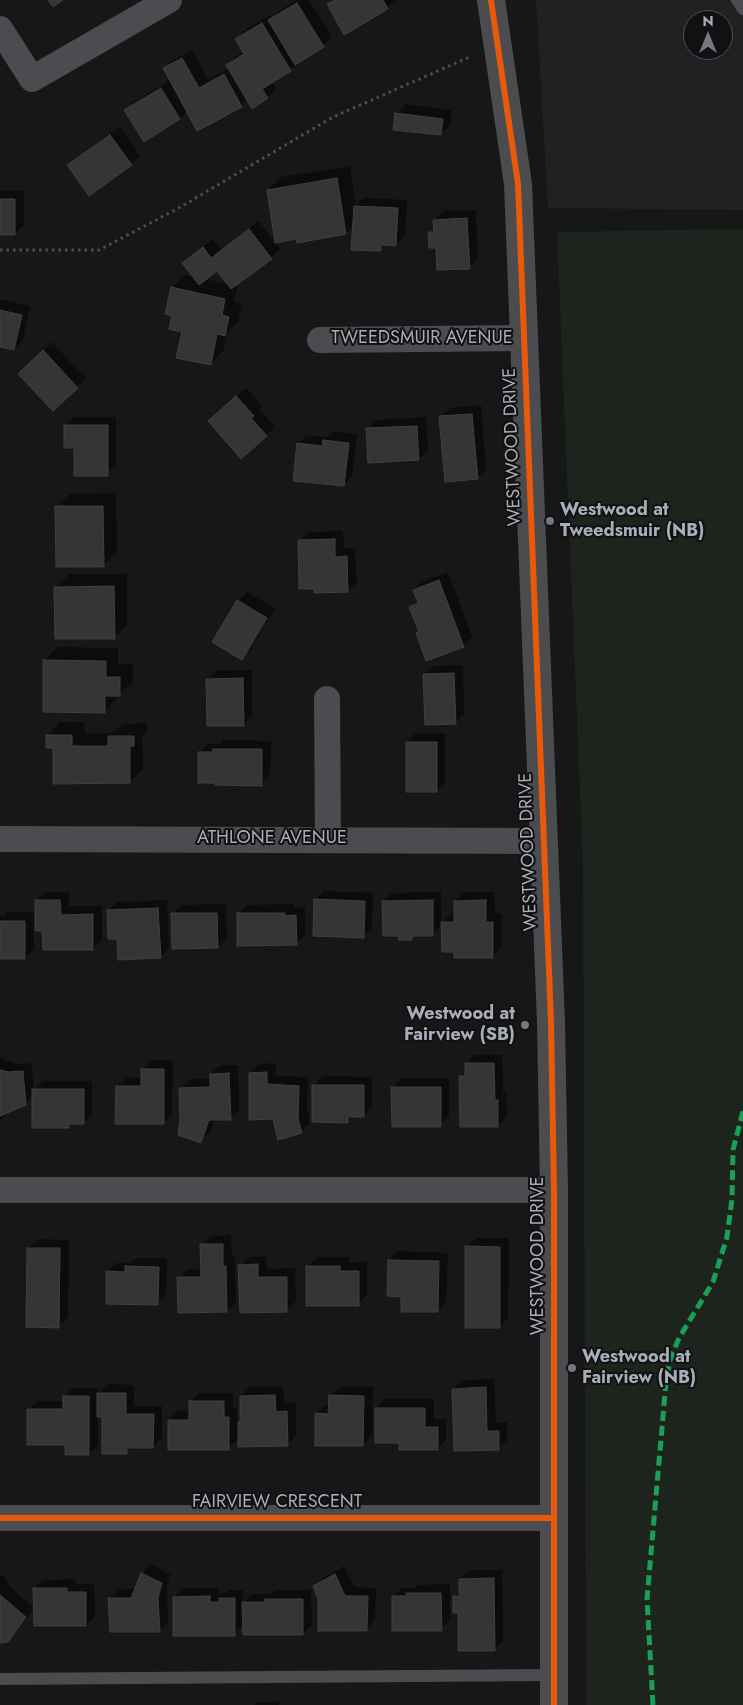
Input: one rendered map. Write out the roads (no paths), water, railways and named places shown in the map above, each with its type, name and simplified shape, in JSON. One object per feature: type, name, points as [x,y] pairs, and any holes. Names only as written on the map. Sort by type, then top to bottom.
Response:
[{"type":"street","points":[[0,29],[32,80],[169,0]]},
{"type":"street","name":"WESTWOOD DRIVE","points":[[491,0],[518,184],[551,1022],[554,1190],[554,1705]]},
{"type":"street","name":"TWEEDSMUIR AVENUE","points":[[320,340],[523,338]]},
{"type":"street","points":[[327,699],[328,839]]},
{"type":"street","name":"ATHLONE AVENUE","points":[[0,839],[544,841]]},
{"type":"street","points":[[0,1190],[554,1190]]},
{"type":"street","name":"FAIRVIEW CRESCENT","points":[[0,1518],[554,1518]]},
{"type":"lane","points":[[737,0],[743,9]]},
{"type":"lane","points":[[0,1679],[554,1675]]},
{"type":"place","name":"Westwood at Tweedsmuir (NB)","points":[[550,521]]},
{"type":"place","name":"Westwood at Fairview (SB)","points":[[525,1025]]},
{"type":"place","name":"Westwood at Fairview (NB)","points":[[572,1368]]}]
